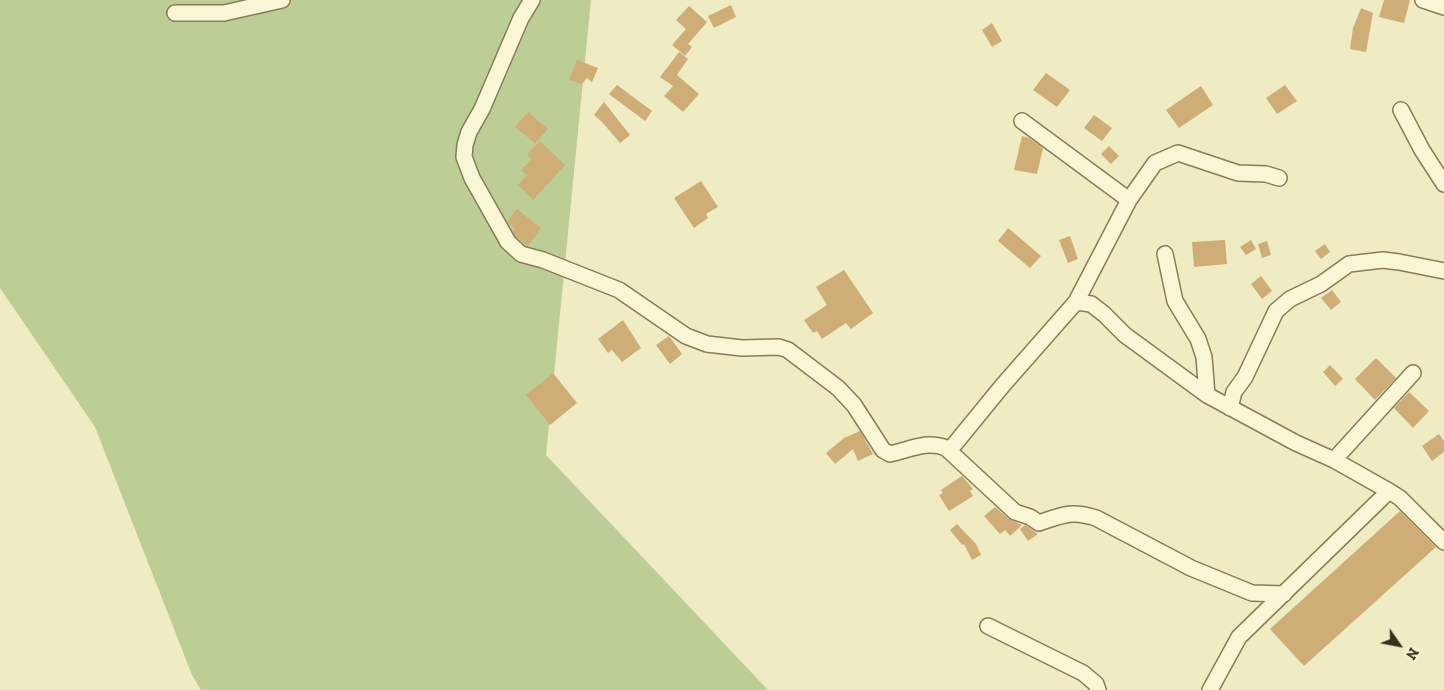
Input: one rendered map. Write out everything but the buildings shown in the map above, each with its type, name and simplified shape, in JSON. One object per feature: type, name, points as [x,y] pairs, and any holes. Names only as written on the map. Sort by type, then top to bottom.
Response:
[{"type":"street","points":[[174,13],[224,13],[282,0]]},
{"type":"street","points":[[532,0],[521,18],[482,109],[468,132],[464,157],[472,178],[508,242],[522,254],[543,260],[619,290],[686,336],[707,344],[788,350],[838,388],[854,404],[878,444],[890,454],[929,444],[937,444],[950,451],[1014,512],[1030,517],[1038,523],[1067,513],[1079,513],[1096,518],[1191,568],[1252,594],[1284,594]]},
{"type":"street","points":[[1423,0],[1444,7]]},
{"type":"street","points":[[1401,110],[1422,150],[1444,184]]},
{"type":"street","points":[[1022,121],[1129,200]]},
{"type":"street","points":[[950,451],[1014,371],[1076,302],[1129,200],[1154,163],[1178,153],[1232,171],[1266,174],[1279,178]]},
{"type":"street","points":[[1166,254],[1175,301],[1198,339],[1201,348],[1207,395]]},
{"type":"street","points":[[1230,408],[1234,392],[1245,377],[1276,311],[1290,299],[1321,284],[1350,264],[1383,260],[1444,272]]},
{"type":"street","points":[[1076,302],[1090,304],[1104,314],[1125,336],[1207,395],[1296,443],[1334,460],[1400,498],[1444,542]]},
{"type":"street","points":[[1334,460],[1413,373]]},
{"type":"street","points":[[1210,690],[1239,637],[1389,491]]},
{"type":"street","points":[[988,626],[1083,673],[1096,684],[1098,690]]},
{"type":"green space","points":[[0,0],[591,0],[546,455],[768,690],[201,690],[192,675],[95,427],[0,288]]}]
